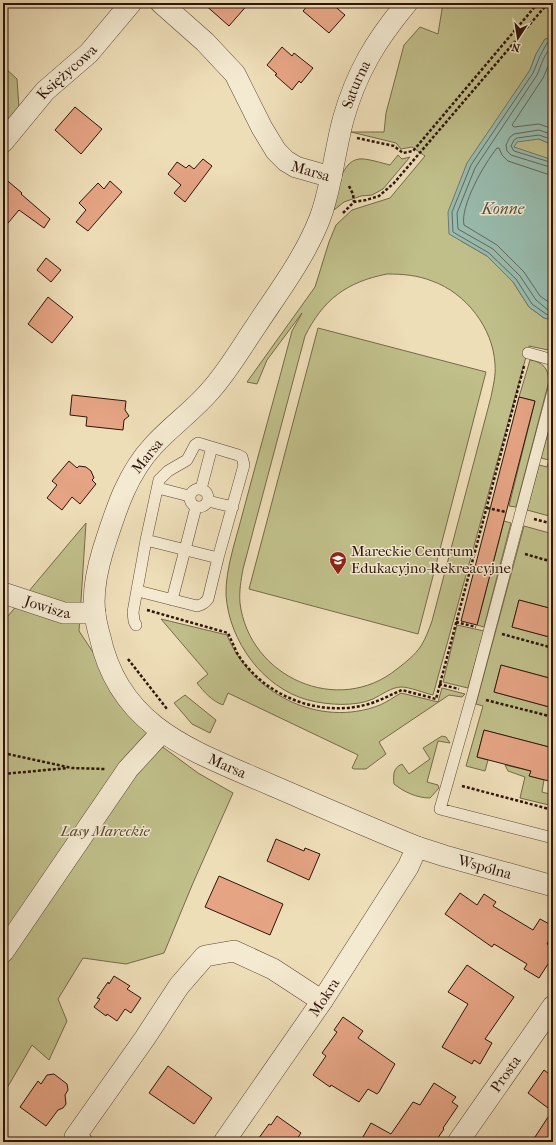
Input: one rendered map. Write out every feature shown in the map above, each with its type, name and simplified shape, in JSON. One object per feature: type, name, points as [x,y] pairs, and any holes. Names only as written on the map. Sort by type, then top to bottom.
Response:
[{"type":"street","name":"Księżycowa","points":[[3,142],[45,91],[89,53],[131,3]]},
{"type":"street","name":"Marsa","points":[[161,3],[205,42],[235,74],[262,128],[276,151],[286,161],[296,167],[331,177],[320,218],[300,260],[286,282],[211,391],[154,445],[141,460],[123,491],[98,565],[95,613],[104,657],[115,680],[129,702],[147,721],[162,732],[209,758],[417,847]]},
{"type":"street","name":"Saturna","points":[[331,177],[342,121],[363,66],[387,26],[407,3]]},
{"type":"street","name":"Jowisza","points":[[3,593],[64,613],[95,613]]},
{"type":"street","points":[[3,952],[128,769],[162,732]]},
{"type":"street","name":"Wspólna","points":[[417,847],[445,856],[552,882]]},
{"type":"street","name":"Mokra","points":[[224,1142],[322,1001],[408,866],[417,847]]},
{"type":"street","points":[[82,1142],[76,1137],[142,1043],[179,986],[205,956],[234,951],[274,969],[322,1001]]},
{"type":"street","name":"Prosta","points":[[458,1142],[553,1006]]},
{"type":"lane","points":[[528,353],[553,360]]},
{"type":"lane","points":[[553,391],[473,694],[440,809],[553,838]]},
{"type":"lane","points":[[136,625],[133,612],[159,480],[168,471],[187,460],[195,445],[198,443],[238,454],[244,462],[244,465],[208,599],[205,603],[197,606],[138,591]]},
{"type":"lane","points":[[201,489],[212,448]]},
{"type":"lane","points":[[158,488],[189,496]]},
{"type":"lane","points":[[201,489],[208,495],[208,500],[204,506],[196,507],[190,502],[189,496],[193,490],[201,489]]},
{"type":"lane","points":[[208,500],[232,507]]},
{"type":"lane","points":[[172,600],[196,507]]},
{"type":"lane","points":[[146,540],[218,558]]},
{"type":"path","points":[[351,138],[358,138],[394,146],[403,153],[413,151],[538,3]]},
{"type":"path","points":[[338,218],[354,202],[379,196],[394,183],[548,3]]},
{"type":"path","points":[[135,607],[228,633],[237,652],[244,662],[262,680],[278,693],[298,702],[324,708],[366,705],[402,690],[436,699],[528,353]]},
{"type":"path","points":[[511,550],[553,562]]},
{"type":"path","points":[[439,684],[553,717]]},
{"type":"path","points":[[3,753],[72,768]]},
{"type":"path","points":[[3,774],[72,768],[128,769]]},
{"type":"path","points":[[448,783],[553,810]]},
{"type":"green space","points":[[443,3],[553,3],[553,38],[545,39],[536,54],[530,70],[515,93],[539,139],[553,145],[553,161],[461,241],[487,256],[513,282],[529,307],[544,318],[553,320],[553,351],[529,346],[433,695],[405,687],[398,687],[366,702],[332,704],[316,702],[292,694],[277,685],[263,674],[251,660],[241,645],[234,629],[226,595],[229,564],[292,331],[302,313],[267,360],[257,384],[247,382],[315,287],[336,225],[352,210],[390,198],[425,156],[412,147],[401,149],[396,143],[351,132],[384,132],[386,113],[404,45],[420,27],[438,34]],"holes":[[[387,274],[415,276],[432,281],[456,294],[466,303],[476,314],[489,338],[495,364],[494,381],[432,621],[423,643],[404,664],[374,683],[349,689],[324,689],[300,682],[278,669],[260,651],[247,629],[240,603],[243,569],[305,336],[320,312],[337,294],[359,282],[372,277]]]},
{"type":"green space","points":[[3,66],[17,79],[19,108],[3,128]]},
{"type":"green space","points":[[398,155],[402,159],[410,157],[383,189],[372,195],[361,196],[344,202],[334,210],[340,180],[343,172],[352,161],[366,159],[390,165]]},
{"type":"green space","points":[[318,328],[486,372],[418,634],[249,589]]},
{"type":"green space","points":[[530,360],[538,362],[544,366],[549,381],[516,507],[509,506],[535,401],[519,397]]},
{"type":"green space","points":[[553,415],[553,517],[527,510],[539,465],[547,467],[549,460],[541,458]]},
{"type":"green space","points":[[504,521],[511,523],[484,627],[477,625]]},
{"type":"green space","name":"Lasy Mareckie","points":[[86,523],[79,631],[137,719],[160,745],[198,773],[233,793],[164,953],[126,964],[83,958],[58,999],[67,1021],[49,1060],[32,1045],[3,1095],[3,617],[8,616]]},
{"type":"green space","points":[[524,526],[553,534],[553,609],[519,600],[512,627],[553,638],[553,679],[501,665],[494,692],[553,708],[553,748],[484,730],[477,757],[488,760],[485,771],[466,766],[483,706],[476,704]]},
{"type":"green space","points":[[161,619],[227,635],[238,656],[252,674],[269,689],[289,701],[311,709],[334,712],[357,711],[380,705],[401,693],[438,702],[442,688],[465,694],[462,697],[449,695],[379,742],[386,754],[366,769],[354,769],[352,768],[358,755],[228,693],[223,705],[212,699],[197,683],[208,674]]},
{"type":"green space","points":[[457,625],[484,631],[468,688],[443,682]]},
{"type":"green space","points":[[185,695],[216,720],[210,733],[192,724],[174,703]]},
{"type":"green space","points":[[442,736],[446,737],[450,743],[438,741],[427,782],[438,785],[439,788],[430,798],[411,794],[394,784],[395,770],[399,766],[402,764],[409,774],[430,759],[423,748]]},
{"type":"green space","points":[[505,765],[531,771],[530,776],[544,780],[542,792],[553,795],[553,806],[520,798],[525,777],[508,771]]},
{"type":"water","name":"Konne","points":[[553,38],[553,145],[539,139],[517,142],[514,147],[553,160],[553,320],[544,318],[529,307],[513,282],[487,256],[449,234],[448,212],[467,163],[530,70],[536,54],[545,39]]},
{"type":"building","points":[[203,3],[249,3],[229,26]]},
{"type":"building","points":[[310,3],[331,3],[345,15],[329,33],[303,11]]},
{"type":"building","points":[[282,47],[292,56],[294,53],[313,68],[301,83],[299,81],[292,90],[275,75],[277,74],[267,65]]},
{"type":"building","points":[[75,107],[102,129],[81,154],[55,130]]},
{"type":"building","points":[[203,159],[212,166],[185,202],[174,193],[181,185],[168,174],[177,162],[186,168],[189,165],[194,169]]},
{"type":"building","points":[[3,177],[50,219],[44,228],[19,210],[3,229]]},
{"type":"building","points":[[110,181],[122,192],[88,231],[76,222],[86,210],[79,203],[98,183],[104,189]]},
{"type":"building","points":[[46,258],[61,270],[51,282],[37,270]]},
{"type":"building","points":[[48,297],[73,317],[52,343],[28,324]]},
{"type":"building","points":[[72,395],[126,401],[125,410],[129,416],[124,420],[123,430],[86,426],[87,417],[70,415]]},
{"type":"building","points":[[519,397],[535,401],[477,625],[461,621]]},
{"type":"building","points":[[69,461],[77,468],[79,466],[86,467],[91,471],[94,478],[92,480],[96,484],[80,504],[72,497],[62,510],[47,498],[57,485],[52,481]]},
{"type":"building","points":[[519,600],[553,609],[553,638],[512,627]]},
{"type":"building","points":[[501,665],[553,679],[553,708],[494,692]]},
{"type":"building","points":[[484,730],[553,748],[553,782],[529,776],[531,771],[477,757]]},
{"type":"building","points":[[276,839],[304,851],[305,848],[320,854],[309,880],[267,861]]},
{"type":"building","points":[[219,876],[283,904],[270,935],[205,907]]},
{"type":"building","points":[[460,893],[477,905],[484,894],[496,902],[493,906],[533,930],[540,919],[553,926],[553,933],[547,944],[553,947],[553,967],[548,964],[539,978],[524,969],[527,964],[494,944],[492,947],[445,914]]},
{"type":"building","points":[[467,965],[514,997],[485,1039],[492,1043],[480,1064],[474,1060],[472,1064],[442,1047],[468,1004],[448,992]]},
{"type":"building","points":[[114,976],[130,986],[127,989],[141,998],[131,1013],[125,1009],[117,1021],[107,1014],[106,1016],[94,1007],[100,999],[97,998]]},
{"type":"building","points":[[343,1017],[363,1031],[358,1038],[395,1064],[379,1092],[377,1094],[368,1089],[359,1102],[331,1085],[330,1087],[313,1075],[326,1056],[322,1053],[337,1032],[334,1030]]},
{"type":"building","points":[[168,1066],[212,1098],[194,1124],[149,1093]]},
{"type":"building","points":[[544,1070],[553,1077],[553,1142],[543,1142],[535,1137],[552,1111],[528,1093]]},
{"type":"building","points":[[54,1074],[67,1084],[68,1090],[65,1095],[66,1104],[63,1108],[58,1110],[46,1126],[20,1107],[38,1081],[41,1084],[47,1075]]},
{"type":"building","points":[[434,1083],[456,1097],[452,1102],[458,1106],[435,1142],[360,1142],[371,1123],[391,1134],[413,1102],[420,1105]]},
{"type":"building","points":[[277,1116],[301,1133],[295,1142],[256,1142],[269,1124],[271,1125]]},
{"type":"place","name":"Mareckie Centrum Edukacyjno-Rekreacyjne","points":[[338,575]]}]
